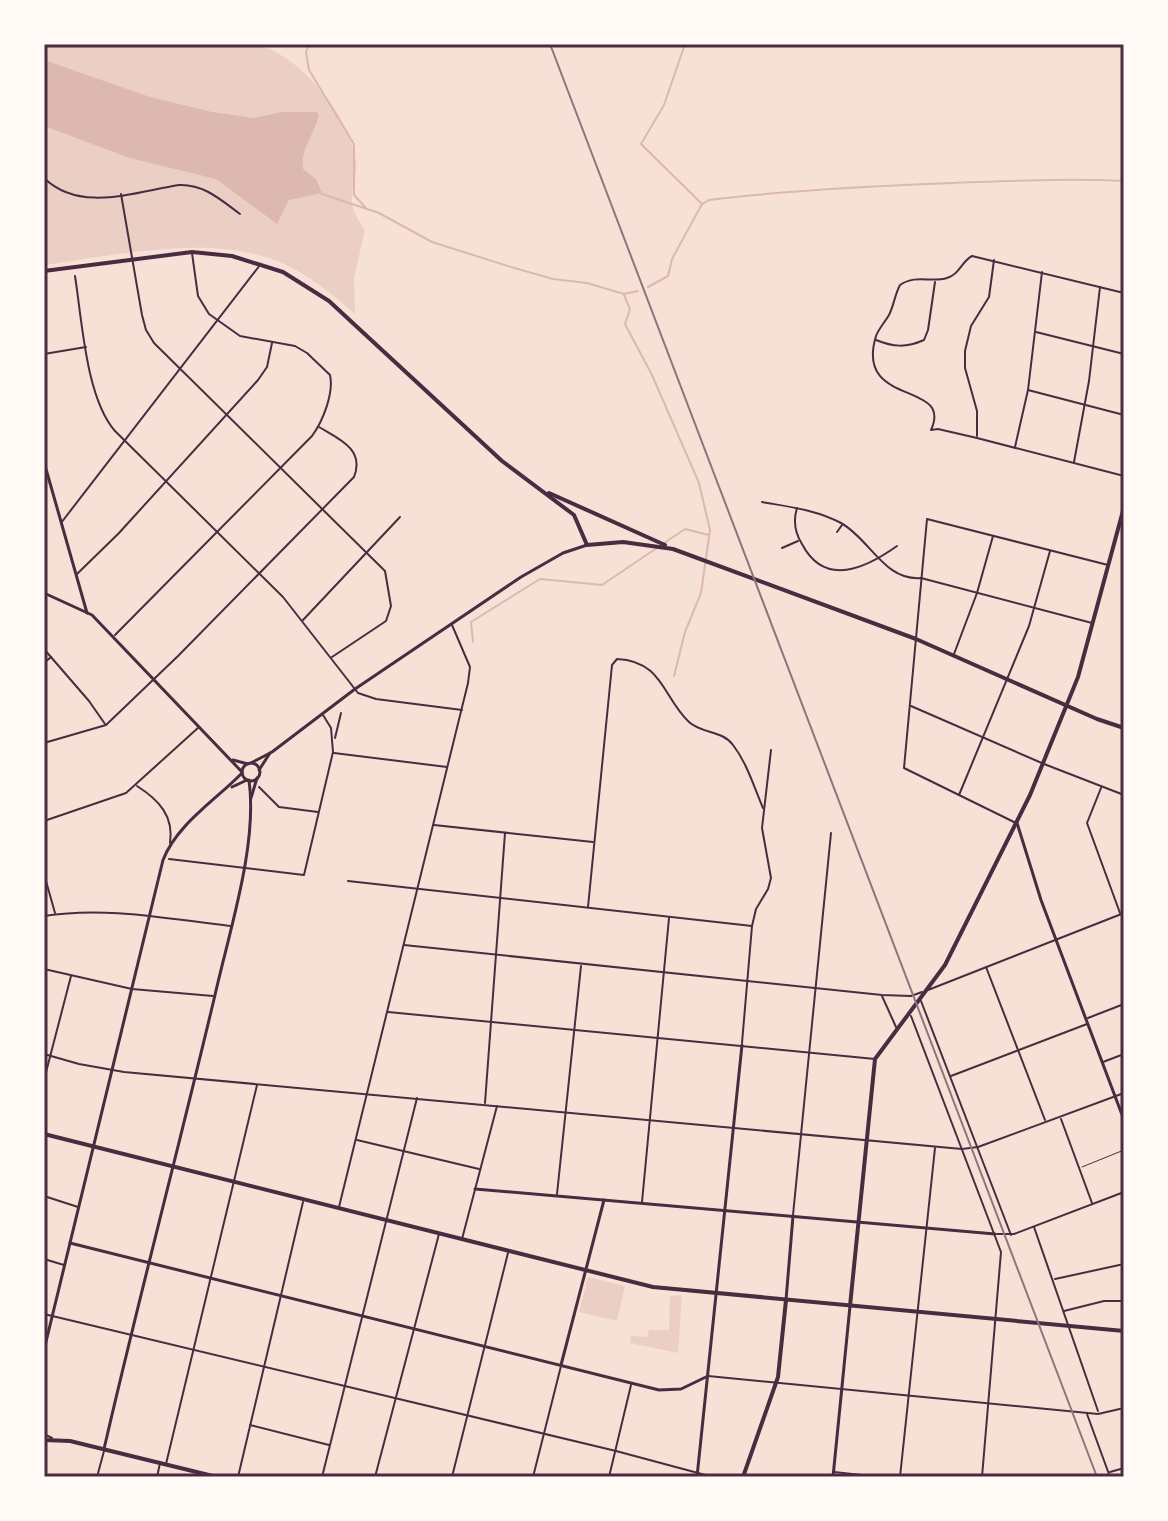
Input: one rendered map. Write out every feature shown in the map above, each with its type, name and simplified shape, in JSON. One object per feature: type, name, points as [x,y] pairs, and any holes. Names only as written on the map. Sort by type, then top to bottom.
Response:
[{"type":"main road","points":[[44,271],[192,252],[222,254],[261,263],[297,279],[329,301],[482,443],[574,515],[587,545],[623,542],[673,549]]},
{"type":"main road","points":[[536,487],[673,549],[916,639],[1124,728]]},
{"type":"main road","points":[[850,1306],[875,1059],[945,965],[1044,764],[1067,706],[1093,623],[1124,507]]},
{"type":"main road","points":[[44,1134],[653,1287],[1124,1331]]},
{"type":"main road","points":[[743,1477],[776,1382],[786,1300]]},
{"type":"main road","points":[[44,1437],[217,1477]]},
{"type":"street","points":[[44,178],[60,191],[78,197],[192,185],[211,193],[240,214]]},
{"type":"street","points":[[121,194],[146,330],[161,350],[385,571],[391,606],[389,616],[378,627],[331,658]]},
{"type":"street","points":[[114,636],[318,427],[330,388],[330,375],[302,350],[240,336],[205,311],[200,301],[192,252]]},
{"type":"street","points":[[1124,293],[972,256],[966,259],[956,274],[935,280],[913,279],[900,285],[876,340],[873,355],[875,369],[888,386],[921,397],[931,406],[934,422],[931,430],[977,438],[1124,476]]},
{"type":"street","points":[[977,438],[977,411],[965,368],[965,351],[971,326],[989,297],[994,260]]},
{"type":"street","points":[[60,524],[261,263]]},
{"type":"street","points":[[1015,448],[1028,390],[1042,272]]},
{"type":"street","points":[[75,276],[95,398],[101,412],[125,440],[283,597],[364,697],[462,710]]},
{"type":"street","points":[[876,340],[890,346],[904,346],[924,340],[935,280]]},
{"type":"street","points":[[1073,464],[1086,405],[1100,287]]},
{"type":"street","points":[[1036,332],[1124,354]]},
{"type":"street","points":[[76,575],[263,375],[272,342]]},
{"type":"street","points":[[44,354],[87,347]]},
{"type":"street","points":[[1028,390],[1124,415]]},
{"type":"street","points":[[44,743],[106,725],[354,477],[357,462],[350,447],[318,427]]},
{"type":"street","points":[[44,462],[87,613]]},
{"type":"street","points":[[762,502],[815,511],[842,523],[861,537],[891,571],[1093,623]]},
{"type":"street","points":[[797,508],[795,525],[799,540],[809,557],[827,569],[855,569],[897,546]]},
{"type":"street","points":[[302,621],[400,517]]},
{"type":"street","points":[[1109,565],[927,519],[904,768],[1017,823],[1017,832],[1124,1120]]},
{"type":"street","points":[[837,532],[842,523]]},
{"type":"street","points":[[954,655],[977,593],[993,536]]},
{"type":"street","points":[[782,548],[799,540]]},
{"type":"street","points":[[170,843],[250,764],[272,752],[355,689],[536,568],[563,553],[587,545]]},
{"type":"street","points":[[959,795],[1009,679],[1035,608],[1050,550]]},
{"type":"street","points":[[44,593],[87,613],[114,636],[233,760],[248,780],[250,801],[244,868],[232,926],[97,1477]]},
{"type":"street","points":[[338,1209],[470,671],[451,624]]},
{"type":"street","points":[[44,649],[106,725]]},
{"type":"street","points":[[44,663],[51,657]]},
{"type":"street","points":[[588,907],[612,665],[617,659],[647,668],[688,721],[732,743],[742,758],[763,808]]},
{"type":"street","points":[[910,706],[1124,795]]},
{"type":"street","points":[[322,713],[334,739]]},
{"type":"street","points":[[169,859],[304,875],[341,713]]},
{"type":"street","points":[[44,821],[126,793],[199,726]]},
{"type":"street","points":[[697,1477],[752,926],[756,909],[771,878],[762,836],[771,750]]},
{"type":"street","points":[[250,801],[259,770],[272,752]]},
{"type":"street","points":[[333,752],[448,767]]},
{"type":"street","points":[[233,760],[259,770]]},
{"type":"street","points":[[229,788],[257,778]]},
{"type":"street","points":[[44,1350],[149,917],[170,843],[172,829],[161,805],[137,786]]},
{"type":"street","points":[[404,945],[911,996],[1122,914],[1087,823],[1102,786]]},
{"type":"street","points":[[259,787],[279,807],[319,812]]},
{"type":"street","points":[[434,825],[595,843]]},
{"type":"street","points":[[172,829],[183,828]]},
{"type":"street","points":[[484,1104],[505,833]]},
{"type":"street","points":[[786,1300],[831,833]]},
{"type":"street","points":[[44,874],[55,914]]},
{"type":"street","points":[[348,881],[752,926]]},
{"type":"street","points":[[44,916],[84,911],[232,926]]},
{"type":"street","points":[[642,1203],[669,916]]},
{"type":"street","points":[[557,1196],[582,965]]},
{"type":"street","points":[[986,967],[1046,1121]]},
{"type":"street","points":[[44,969],[132,989],[214,996]]},
{"type":"street","points":[[44,1080],[71,975]]},
{"type":"street","points":[[882,995],[896,1028]]},
{"type":"street","points":[[919,998],[1011,1235]]},
{"type":"street","points":[[951,1076],[1124,1004]]},
{"type":"street","points":[[387,1011],[875,1059]]},
{"type":"street","points":[[909,1011],[1001,1252],[982,1477]]},
{"type":"street","points":[[44,1054],[112,1070],[962,1149],[978,1147],[1124,1093]]},
{"type":"street","points":[[1102,1062],[1124,1054]]},
{"type":"street","points":[[157,1477],[194,1351],[257,1084]]},
{"type":"street","points":[[322,1477],[417,1098]]},
{"type":"street","points":[[462,1240],[497,1105]]},
{"type":"street","points":[[1061,1117],[1093,1204]]},
{"type":"street","points":[[356,1139],[480,1170]]},
{"type":"street","points":[[900,1477],[935,1147]]},
{"type":"street","points":[[475,1189],[1004,1235],[1034,1227],[1124,1192]]},
{"type":"street","points":[[44,1196],[79,1207]]},
{"type":"street","points":[[533,1477],[604,1200]]},
{"type":"street","points":[[238,1477],[304,1201]]},
{"type":"street","points":[[1034,1227],[1098,1414]]},
{"type":"street","points":[[375,1477],[439,1234]]},
{"type":"street","points":[[70,1243],[672,1391],[689,1387],[708,1376],[1098,1414],[1124,1408]]},
{"type":"street","points":[[452,1477],[508,1252]]},
{"type":"street","points":[[44,1259],[65,1265]]},
{"type":"street","points":[[1053,1280],[1124,1264]]},
{"type":"street","points":[[1064,1311],[1104,1301],[1124,1301]]},
{"type":"street","points":[[850,1306],[833,1474],[880,1477]]},
{"type":"street","points":[[44,1314],[713,1477]]},
{"type":"street","points":[[609,1477],[631,1383]]},
{"type":"street","points":[[1086,1413],[1110,1477]]},
{"type":"street","points":[[250,1425],[330,1446]]},
{"type":"street","points":[[1108,1472],[1124,1468]]},
{"type":"lane","points":[[1079,1168],[1124,1150]]},
{"type":"shaded area","points":[[44,44],[255,44],[272,50],[305,73],[344,124],[356,160],[352,202],[365,230],[354,278],[355,314],[327,290],[296,270],[268,258],[237,251],[172,248],[44,265]]},
{"type":"shaded area","points":[[44,60],[150,97],[212,112],[254,118],[282,112],[317,112],[319,116],[305,149],[303,169],[316,179],[322,193],[289,200],[277,224],[216,179],[130,158],[44,126]]},
{"type":"shaded area","points":[[588,1277],[625,1286],[617,1321],[579,1312]]},
{"type":"shaded area","points":[[682,1295],[678,1353],[630,1343],[631,1336],[647,1337],[649,1330],[669,1330],[670,1296]]},
{"type":"waterway","points":[[309,44],[306,52],[309,70],[354,144],[354,195],[366,208]]},
{"type":"waterway","points":[[685,44],[664,105],[641,144],[701,203]]},
{"type":"waterway","points":[[648,287],[668,276],[672,259],[702,204],[709,200],[892,186],[1038,180],[1124,181]]},
{"type":"waterway","points":[[322,194],[379,213],[432,242],[511,267],[624,294],[638,291]]},
{"type":"waterway","points":[[624,295],[630,309],[625,324],[652,375],[699,483],[710,530],[701,593],[685,632],[674,676]]},
{"type":"waterway","points":[[473,642],[471,622],[540,579],[602,585],[685,529],[709,535]]},
{"type":"railway","points":[[550,44],[1097,1477]]}]
